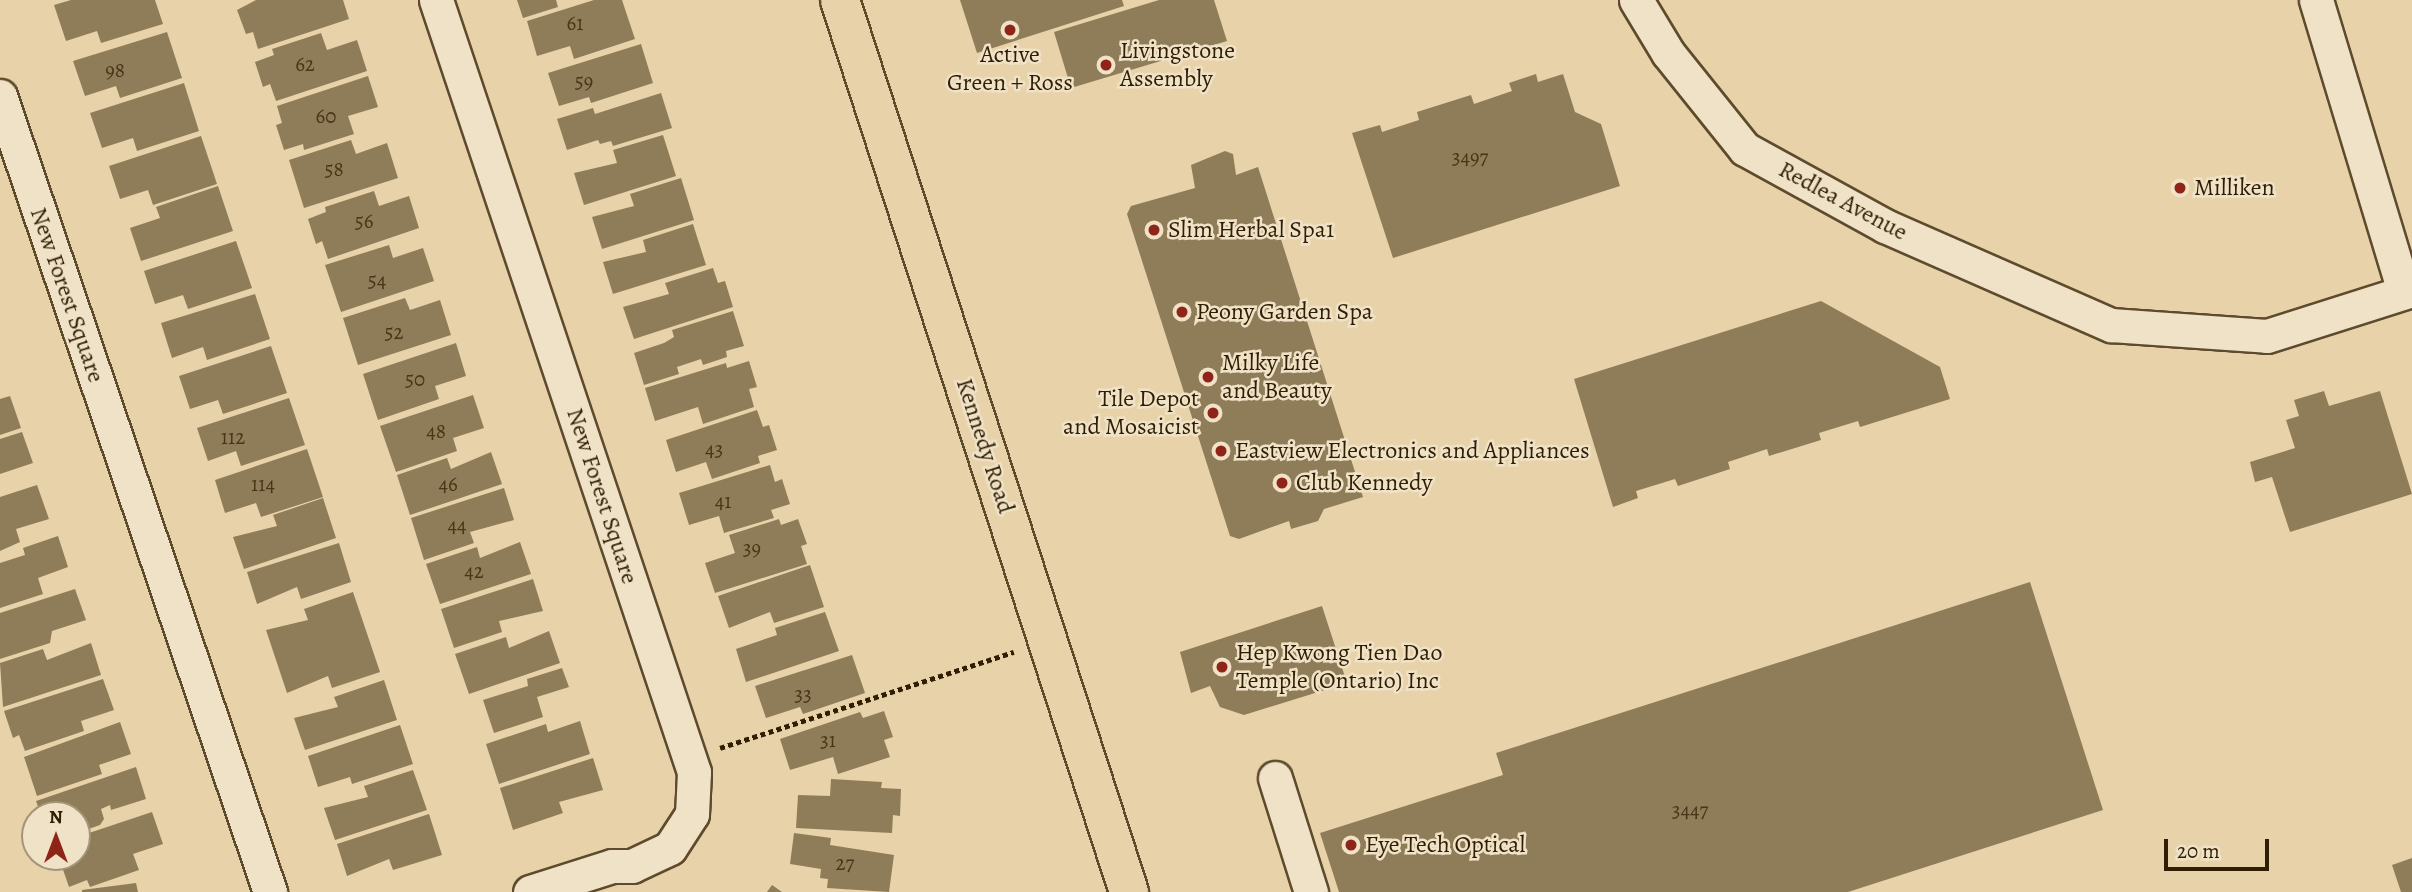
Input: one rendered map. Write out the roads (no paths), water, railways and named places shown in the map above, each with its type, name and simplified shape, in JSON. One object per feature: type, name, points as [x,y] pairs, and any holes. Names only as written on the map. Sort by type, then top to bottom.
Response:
[{"type":"main road","name":"Kennedy Road","points":[[840,0],[1129,892]]},
{"type":"street","name":"New Forest Square","points":[[436,0],[689,758],[696,793],[692,814],[670,848],[632,866],[612,866],[530,892]]},
{"type":"street","name":"Redlea Avenue","points":[[1636,0],[1668,54],[1745,149],[1885,226],[2112,325],[2267,336],[2408,291]]},
{"type":"street","points":[[2316,0],[2408,291]]},
{"type":"street","name":"New Forest Square","points":[[0,96],[270,892]]},
{"type":"street","points":[[1275,778],[1311,892]]},
{"type":"place","name":"Active Green + Ross","points":[[1010,30]]},
{"type":"place","name":"Livingstone Assembly","points":[[1106,65]]},
{"type":"place","name":"Milliken","points":[[2180,188]]},
{"type":"place","name":"Slim Herbal Spa1","points":[[1154,230]]},
{"type":"place","name":"Peony Garden Spa","points":[[1182,312]]},
{"type":"place","name":"Milky Life and Beauty","points":[[1208,377]]},
{"type":"place","name":"Tile Depot and Mosaicist","points":[[1213,413]]},
{"type":"place","name":"Eastview Electronics and Appliances","points":[[1221,451]]},
{"type":"place","name":"Club Kennedy","points":[[1282,483]]},
{"type":"place","name":"Hep Kwong Tien Dao Temple (Ontario) Inc","points":[[1222,667]]},
{"type":"place","name":"Eye Tech Optical","points":[[1351,845]]}]
